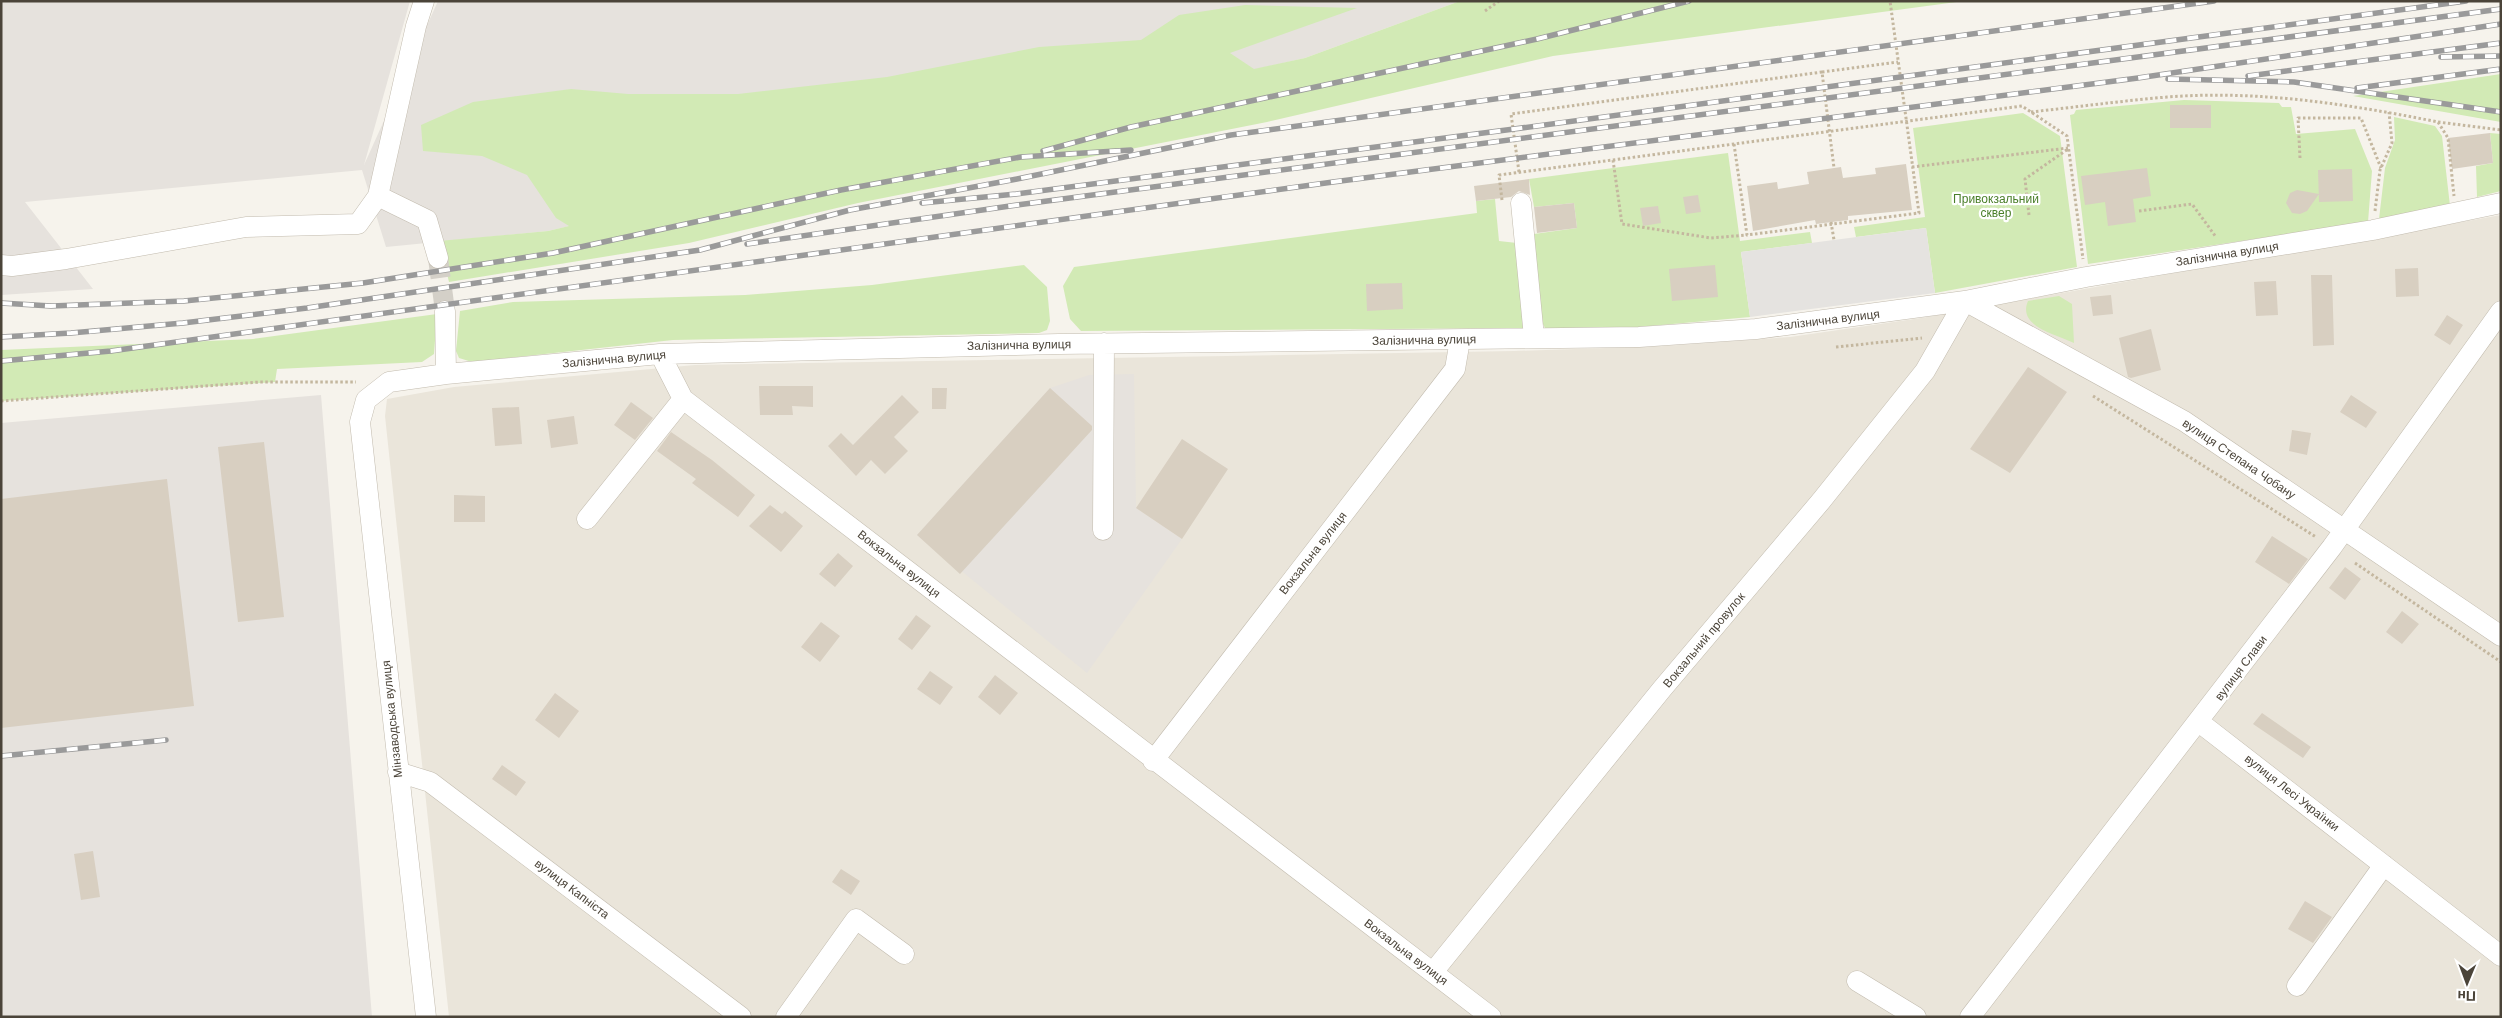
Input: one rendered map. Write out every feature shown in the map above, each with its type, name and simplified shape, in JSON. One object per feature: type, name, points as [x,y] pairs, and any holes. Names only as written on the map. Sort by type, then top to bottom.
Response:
[{"type":"street","points":[[1,265],[12,266],[66,259],[246,227],[358,224],[378,196],[416,26],[424,1]]},
{"type":"street","points":[[378,196],[427,220],[438,258]]},
{"type":"street","points":[[1521,203],[1534,337]]},
{"type":"street","name":"Залізнична вулиця","points":[[389,382],[446,374],[660,354],[1104,343],[1640,337],[1756,329],[1965,301],[2086,278],[2373,230],[2501,203]]},
{"type":"street","name":"Вокзальний провулок","points":[[1433,972],[1662,689],[1827,493],[1925,371],[1965,301]]},
{"type":"street","name":"вулиця Степана Чобану","points":[[1965,301],[2184,421],[2501,636]]},
{"type":"street","name":"вулиця Слави","points":[[1970,1017],[2200,722],[2332,547],[2501,310]]},
{"type":"street","points":[[445,311],[446,374]]},
{"type":"street","name":"Вокзальна вулиця","points":[[1153,760],[1455,369],[1460,340]]},
{"type":"street","points":[[1103,530],[1104,343]]},
{"type":"street","name":"Вокзальна вулиця","points":[[660,354],[683,399],[1491,1017]]},
{"type":"street","name":"Мінзаводська вулиця","points":[[389,382],[366,400],[360,422],[426,1017]]},
{"type":"street","points":[[587,519],[683,399]]},
{"type":"street","name":"вулиця Лесі Українки","points":[[2200,722],[2501,956]]},
{"type":"street","name":"вулиця Капніста","points":[[398,772],[430,782],[742,1017]]},
{"type":"street","points":[[2297,986],[2384,865]]},
{"type":"street","points":[[786,1017],[856,919],[904,954]]},
{"type":"street","points":[[1857,981],[1916,1017]]},
{"type":"path","points":[[1485,11],[1499,1]]},
{"type":"path","points":[[1613,160],[1622,224],[1711,238],[1747,236],[1832,223],[1918,213],[1890,1]]},
{"type":"path","points":[[1898,62],[1511,114],[1519,172],[2022,106],[2067,136],[2086,278]]},
{"type":"path","points":[[1822,72],[1834,168]]},
{"type":"path","points":[[2030,112],[2168,97],[2224,96],[2301,99],[2390,112],[2438,122],[2501,130]]},
{"type":"path","points":[[2373,230],[2381,168],[2392,143],[2390,112]]},
{"type":"path","points":[[2300,158],[2298,118],[2361,118],[2381,168]]},
{"type":"path","points":[[2438,122],[2448,138],[2455,213]]},
{"type":"path","points":[[1734,144],[1747,236]]},
{"type":"path","points":[[1912,167],[2068,148]]},
{"type":"path","points":[[2029,215],[2025,179],[2068,148]]},
{"type":"path","points":[[2139,211],[2192,204],[2228,254]]},
{"type":"path","points":[[1832,223],[1834,240]]},
{"type":"path","points":[[1836,347],[1919,339],[1948,329]]},
{"type":"path","points":[[1,401],[260,382],[389,382]]},
{"type":"path","points":[[2090,394],[2332,547],[2501,662]]},
{"type":"shaded area","points":[[1,1],[410,1],[364,165],[438,1],[1460,1],[1305,58],[548,231],[386,247],[362,170],[25,202],[93,289],[1,295]]},
{"type":"shaded area","points":[[2501,215],[2501,1017],[449,1017],[385,416],[387,399],[454,387],[695,365],[1514,351],[1664,346],[1790,337],[1921,318]]},
{"type":"shaded area","points":[[1926,228],[1935,293],[1750,317],[1741,252]]},
{"type":"shaded area","points":[[1134,374],[1136,508],[1182,539],[1087,673],[917,535],[1050,388],[1089,375]]},
{"type":"shaded area","points":[[321,395],[372,1017],[1,1017],[1,423]]},
{"type":"green space","points":[[1460,1],[1964,1],[1553,56],[1267,122],[858,203],[689,243],[449,282],[439,241],[548,231],[569,226],[556,218],[527,175],[482,156],[423,151],[421,125],[473,102],[571,89],[628,94],[738,94],[887,77],[1039,47],[1141,40],[1179,15],[1245,5],[1357,8],[1230,53],[1254,69],[1305,58]]},
{"type":"green space","points":[[2501,74],[2501,122],[2353,96]]},
{"type":"green space","points":[[2184,100],[2279,103],[2282,107],[2291,107],[2296,134],[2355,129],[2372,171],[2368,222],[2088,264],[2070,115],[2074,114],[2076,110]]},
{"type":"green space","name":"Привокзальний сквер","points":[[2023,113],[2060,136],[2077,267],[1935,293],[1926,228],[1856,237],[1854,227],[1925,217],[1913,128]]},
{"type":"green space","points":[[2394,117],[2435,126],[2442,136],[2450,206],[2379,219],[2385,168],[2395,140]]},
{"type":"green space","points":[[2490,133],[2501,134],[2501,191],[2477,197],[2476,166],[2493,163]]},
{"type":"green space","points":[[1728,153],[1740,241],[1810,232],[1812,243],[1741,252],[1750,317],[1606,330],[1545,328],[1541,320],[1534,234],[1577,228],[1574,203],[1534,207],[1529,179]]},
{"type":"green space","points":[[1495,199],[1499,241],[1517,243],[1526,328],[1081,331],[1070,319],[1063,286],[1074,267],[1477,213],[1476,201]]},
{"type":"green space","points":[[1024,265],[1047,287],[1050,321],[1047,330],[1039,333],[673,340],[472,362],[459,358],[456,351],[460,311],[513,302],[745,295],[872,285]]},
{"type":"green space","points":[[2059,296],[2072,304],[2074,343],[2040,328],[2028,317],[2026,310],[2028,301]]},
{"type":"green space","points":[[437,314],[434,354],[422,362],[277,369],[275,382],[1,401],[1,350],[253,339]]},
{"type":"building","points":[[2170,105],[2211,105],[2211,128],[2170,128]]},
{"type":"building","points":[[2490,133],[2493,163],[2452,169],[2448,138]]},
{"type":"building","points":[[1906,164],[1912,210],[1848,216],[1848,220],[1816,224],[1815,220],[1753,231],[1747,186],[1777,182],[1778,189],[1809,184],[1807,172],[1841,167],[1843,178],[1876,174],[1875,168]]},
{"type":"building","points":[[2147,168],[2151,196],[2133,199],[2136,222],[2108,226],[2105,202],[2085,205],[2081,176]]},
{"type":"building","points":[[2352,169],[2353,201],[2319,202],[2318,170]]},
{"type":"building","points":[[1529,179],[1530,195],[1519,191],[1511,197],[1476,201],[1474,186]]},
{"type":"building","points":[[2297,190],[2319,194],[2307,211],[2300,214],[2292,213],[2286,203],[2290,193]]},
{"type":"building","points":[[1698,195],[1701,212],[1686,214],[1683,197]]},
{"type":"building","points":[[1574,203],[1577,228],[1537,233],[1534,207]]},
{"type":"building","points":[[1658,206],[1661,223],[1643,226],[1640,208]]},
{"type":"building","points":[[1715,265],[1718,297],[1672,301],[1669,269]]},
{"type":"building","points":[[2418,268],[2419,296],[2396,297],[2395,269]]},
{"type":"building","points":[[2311,275],[2332,275],[2334,345],[2313,346]]},
{"type":"building","points":[[2276,281],[2278,315],[2256,316],[2254,282]]},
{"type":"building","points":[[1402,283],[1403,309],[1367,311],[1366,284]]},
{"type":"building","points":[[2111,295],[2113,314],[2093,316],[2090,297]]},
{"type":"building","points":[[2447,315],[2463,325],[2450,345],[2434,335]]},
{"type":"building","points":[[2151,329],[2161,370],[2131,378],[2128,377],[2119,338]]},
{"type":"building","points":[[2028,367],[2067,392],[2010,473],[1970,449]]},
{"type":"building","points":[[759,386],[813,386],[813,407],[792,406],[793,415],[760,415]]},
{"type":"building","points":[[932,388],[947,388],[946,409],[932,409]]},
{"type":"building","points":[[1050,388],[1092,426],[1092,430],[960,574],[917,535]]},
{"type":"building","points":[[902,395],[919,412],[894,437],[908,451],[885,474],[871,460],[856,476],[828,446],[841,433],[853,445]]},
{"type":"building","points":[[2351,395],[2377,412],[2366,428],[2340,412]]},
{"type":"building","points":[[631,402],[653,418],[635,440],[614,425]]},
{"type":"building","points":[[519,407],[522,444],[495,446],[492,408]]},
{"type":"building","points":[[574,416],[578,444],[551,448],[547,420]]},
{"type":"building","points":[[2292,430],[2311,433],[2307,455],[2289,451]]},
{"type":"building","points":[[671,432],[712,460],[755,495],[738,517],[692,483],[696,479],[657,451]]},
{"type":"building","points":[[1182,439],[1228,469],[1182,539],[1136,508]]},
{"type":"building","points":[[264,442],[284,617],[238,622],[218,447]]},
{"type":"building","points":[[167,479],[194,706],[1,728],[1,499]]},
{"type":"building","points":[[454,495],[485,496],[485,522],[454,522]]},
{"type":"building","points":[[770,505],[782,514],[785,511],[803,526],[781,552],[749,526]]},
{"type":"building","points":[[2272,536],[2308,559],[2289,584],[2255,562]]},
{"type":"building","points":[[838,553],[853,566],[835,587],[819,574]]},
{"type":"building","points":[[2345,567],[2361,579],[2345,600],[2329,588]]},
{"type":"building","points":[[2402,611],[2419,624],[2402,644],[2386,632]]},
{"type":"building","points":[[916,615],[931,626],[912,650],[898,639]]},
{"type":"building","points":[[821,622],[840,636],[820,662],[801,647]]},
{"type":"building","points":[[930,671],[953,687],[940,705],[917,689]]},
{"type":"building","points":[[995,675],[1018,693],[1000,715],[978,697]]},
{"type":"building","points":[[555,693],[579,711],[559,738],[535,720]]},
{"type":"building","points":[[2262,713],[2311,747],[2303,758],[2253,724]]},
{"type":"building","points":[[502,765],[526,782],[516,796],[492,779]]},
{"type":"building","points":[[93,851],[100,897],[81,900],[74,854]]},
{"type":"building","points":[[841,869],[860,881],[851,895],[832,882]]},
{"type":"building","points":[[2305,901],[2332,917],[2313,943],[2288,929]]},
{"type":"tunnel","points":[[438,258],[445,311]]},
{"type":"railway","points":[[1043,151],[1131,127],[1537,39],[1689,1]]},
{"type":"railway","points":[[1,337],[183,323],[307,308],[700,250],[850,210],[1017,179],[1231,135],[2214,1]]},
{"type":"railway","points":[[922,203],[1016,194],[1514,129],[2466,1]]},
{"type":"railway","points":[[747,244],[1017,205],[2501,9]]},
{"type":"railway","points":[[1,361],[111,351],[1333,182],[2138,78],[2501,24]]},
{"type":"railway","points":[[2248,76],[2501,43]]},
{"type":"railway","points":[[2441,57],[2501,56]]},
{"type":"railway","points":[[2357,88],[2501,69]]},
{"type":"railway","points":[[2168,79],[2294,82],[2501,112]]},
{"type":"railway","points":[[1,303],[51,306],[184,301],[363,283],[553,253],[841,190],[1021,157],[1131,150]]},
{"type":"railway","points":[[1,756],[166,740]]}]
